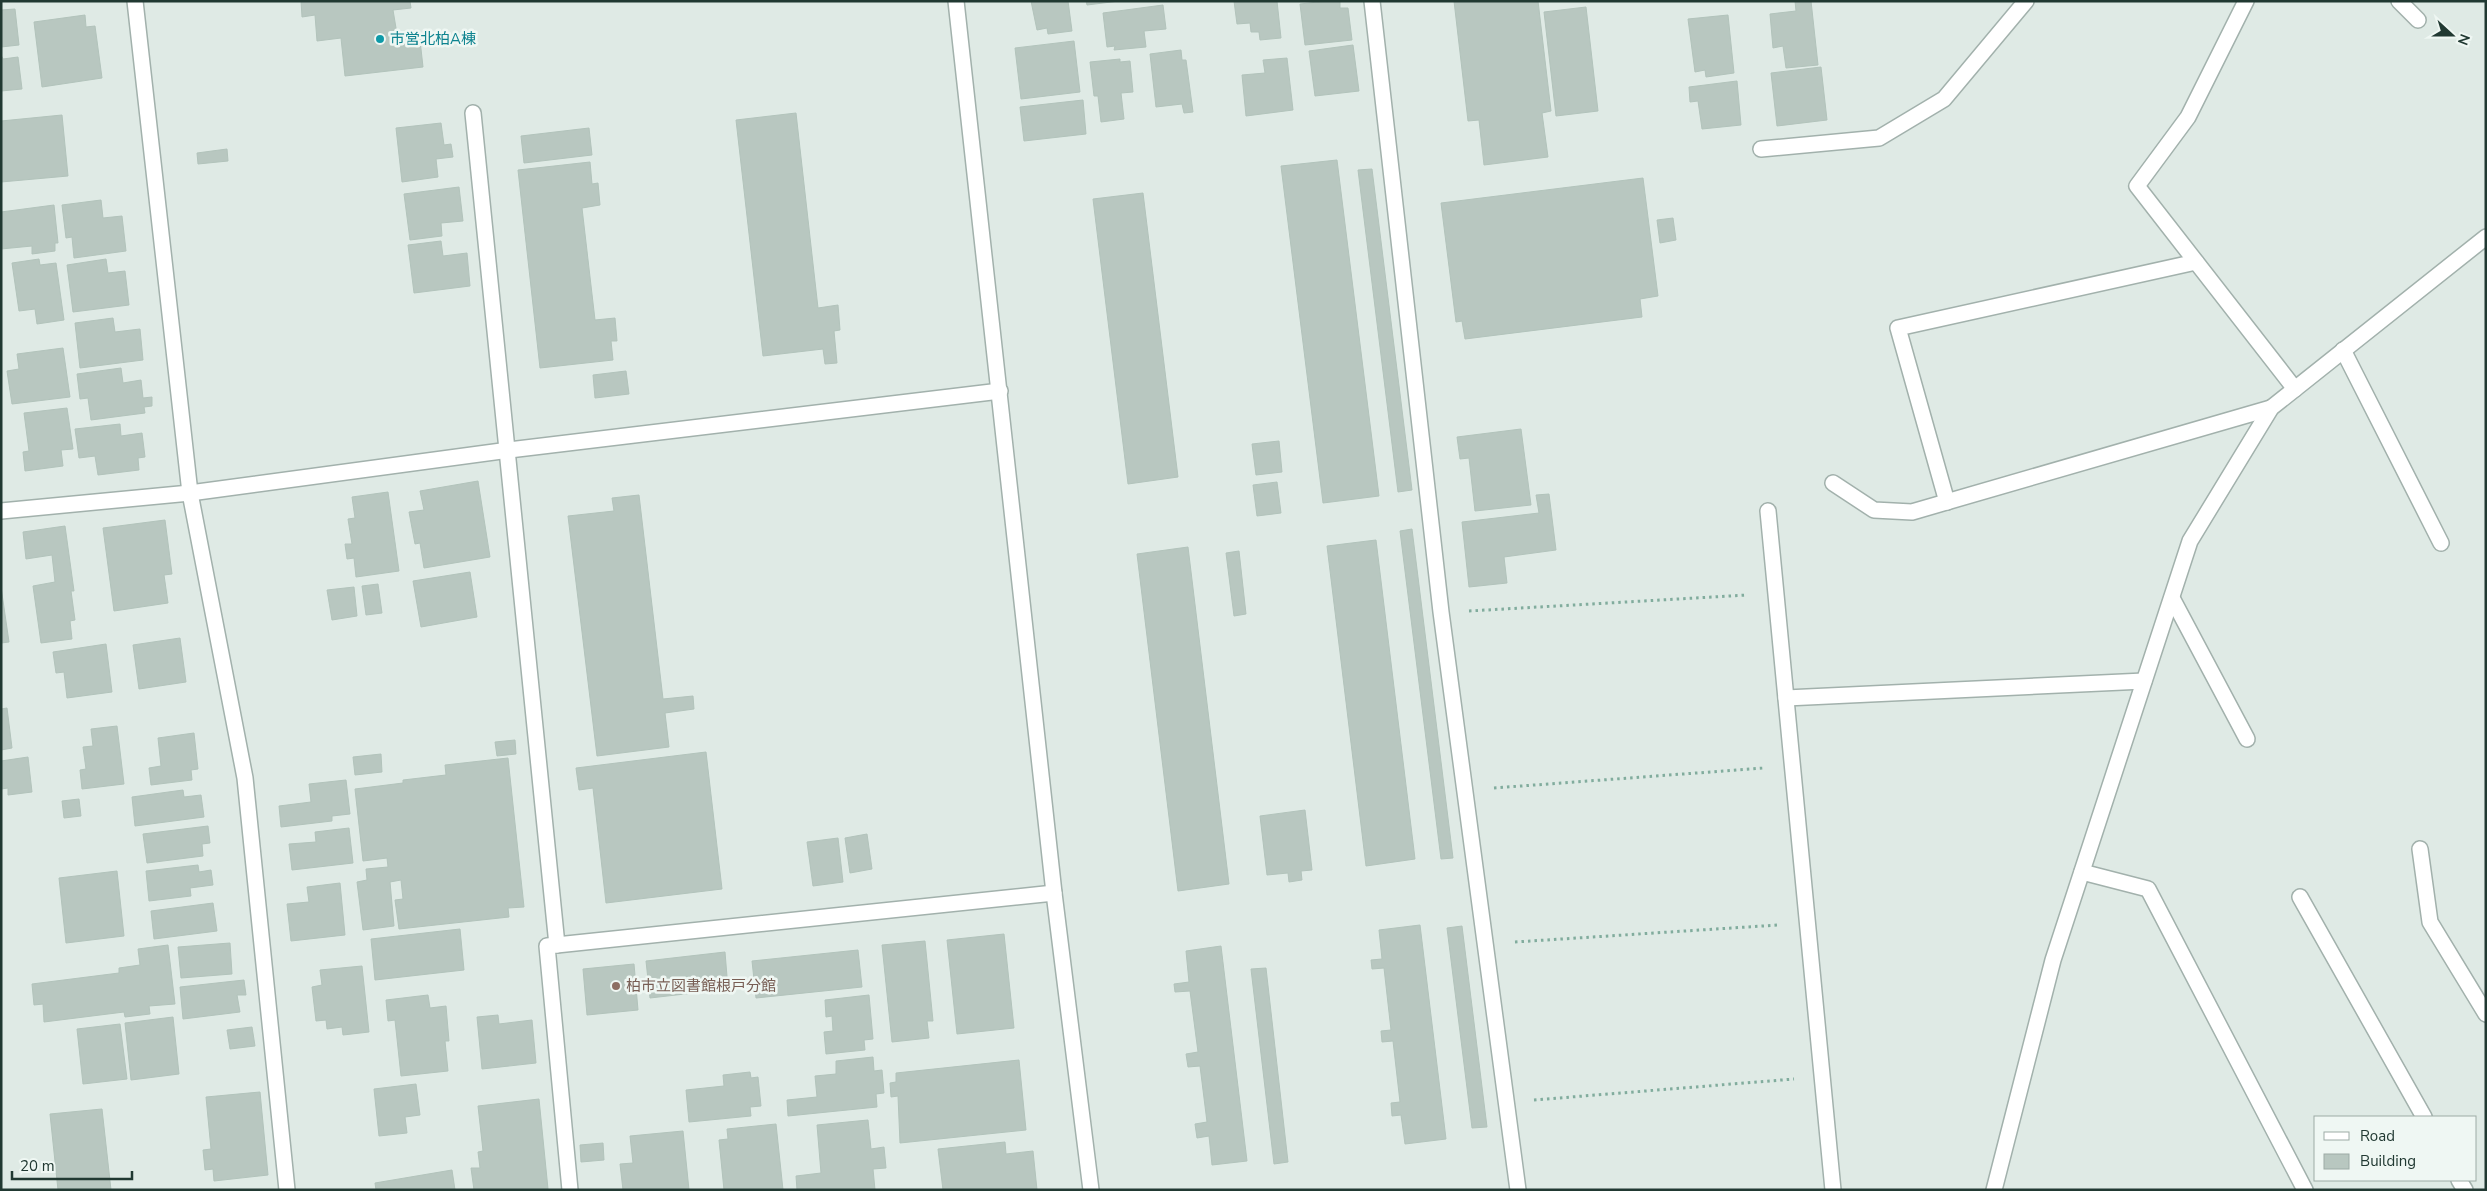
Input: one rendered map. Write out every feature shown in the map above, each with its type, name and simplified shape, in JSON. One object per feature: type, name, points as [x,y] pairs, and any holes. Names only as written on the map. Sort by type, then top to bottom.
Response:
[{"type":"street","points":[[135,1],[190,493],[245,778],[287,1190]]},
{"type":"street","points":[[956,1],[1054,893],[1091,1190]]},
{"type":"street","points":[[1372,1],[1441,612],[1518,1190]]},
{"type":"street","points":[[1761,149],[1879,138],[1944,100],[2026,1]]},
{"type":"street","points":[[2246,1],[2188,117],[2137,186],[2295,389]]},
{"type":"street","points":[[2399,1],[2418,20]]},
{"type":"street","points":[[473,113],[509,450],[557,945]]},
{"type":"street","points":[[1994,1190],[2054,960],[2190,541],[2271,408],[2486,238]]},
{"type":"street","points":[[1947,502],[1898,328],[2196,262]]},
{"type":"street","points":[[2343,350],[2441,543]]},
{"type":"street","points":[[1,511],[190,493],[509,450],[1000,392]]},
{"type":"street","points":[[1833,483],[1874,510],[1912,512],[2271,408]]},
{"type":"street","points":[[1768,511],[1833,1190]]},
{"type":"street","points":[[2172,598],[2247,739]]},
{"type":"street","points":[[1786,698],[2144,681]]},
{"type":"street","points":[[2420,850],[2430,922],[2486,1014]]},
{"type":"street","points":[[2082,872],[2148,889],[2305,1190]]},
{"type":"street","points":[[570,1190],[547,946],[1054,893]]},
{"type":"street","points":[[2300,897],[2423,1116]]},
{"type":"path","points":[[1441,612],[1776,593]]},
{"type":"path","points":[[1464,790],[1792,766]]},
{"type":"path","points":[[1484,944],[1808,923]]},
{"type":"path","points":[[1506,1102],[1822,1077]]},
{"type":"building","name":"市営北柏A棟","points":[[301,1],[410,1],[411,8],[393,10],[397,34],[419,31],[423,67],[345,76],[341,38],[317,41],[315,15],[302,17]]},
{"type":"building","points":[[1031,1],[1068,1],[1072,31],[1048,34],[1047,28],[1037,30]]},
{"type":"building","points":[[1086,1],[1119,1],[1087,5]]},
{"type":"building","points":[[1234,1],[1277,1],[1281,38],[1260,40],[1259,32],[1251,32],[1250,23],[1237,24]]},
{"type":"building","points":[[1340,1],[1340,8],[1348,8],[1352,40],[1305,45],[1300,4]]},
{"type":"building","points":[[1454,1],[1538,1],[1551,111],[1542,113],[1548,157],[1484,165],[1479,120],[1468,121]]},
{"type":"building","points":[[1795,1],[1811,1],[1818,65],[1786,68],[1783,46],[1773,48],[1770,14],[1796,11]]},
{"type":"building","points":[[1163,5],[1166,29],[1144,31],[1146,47],[1114,50],[1115,46],[1107,47],[1103,13]]},
{"type":"building","points":[[1586,7],[1598,111],[1556,116],[1544,12]]},
{"type":"building","points":[[15,9],[19,45],[1,47],[1,10]]},
{"type":"building","points":[[85,15],[86,27],[95,26],[102,78],[42,87],[34,22]]},
{"type":"building","points":[[1728,15],[1734,73],[1706,77],[1705,70],[1695,72],[1688,19]]},
{"type":"building","points":[[1074,41],[1080,92],[1021,99],[1015,48]]},
{"type":"building","points":[[1353,45],[1359,91],[1315,96],[1309,51]]},
{"type":"building","points":[[1181,50],[1182,60],[1186,60],[1193,112],[1184,113],[1182,104],[1156,107],[1150,54]]},
{"type":"building","points":[[1,55],[3,59],[18,57],[22,89],[1,91]]},
{"type":"building","points":[[1287,58],[1293,110],[1246,116],[1242,75],[1265,73],[1263,60]]},
{"type":"building","points":[[1120,59],[1120,62],[1130,61],[1133,92],[1121,93],[1124,119],[1101,122],[1098,96],[1094,96],[1090,62]]},
{"type":"building","points":[[1821,67],[1827,120],[1777,126],[1771,73]]},
{"type":"building","points":[[1737,81],[1741,125],[1702,129],[1698,101],[1690,102],[1689,87]]},
{"type":"building","points":[[1083,100],[1086,134],[1024,141],[1020,107]]},
{"type":"building","points":[[796,113],[818,308],[838,305],[840,330],[834,331],[837,363],[825,364],[823,349],[763,356],[736,120]]},
{"type":"building","points":[[62,115],[68,176],[1,182],[1,121]]},
{"type":"building","points":[[441,123],[444,145],[451,144],[453,157],[436,159],[438,177],[402,182],[396,128]]},
{"type":"building","points":[[589,128],[592,155],[524,163],[521,136]]},
{"type":"building","points":[[227,149],[228,161],[198,164],[197,153]]},
{"type":"building","points":[[1337,160],[1379,496],[1323,503],[1281,166]]},
{"type":"building","points":[[590,162],[592,184],[598,183],[600,205],[582,208],[595,320],[615,318],[617,341],[611,341],[613,360],[540,368],[518,170]]},
{"type":"building","points":[[1372,169],[1412,490],[1398,492],[1358,170]]},
{"type":"building","points":[[1643,178],[1658,296],[1640,299],[1642,317],[1465,339],[1462,321],[1456,322],[1441,203]]},
{"type":"building","points":[[459,187],[463,221],[441,223],[442,236],[410,240],[404,194]]},
{"type":"building","points":[[1143,193],[1178,477],[1128,484],[1093,199]]},
{"type":"building","points":[[101,200],[103,218],[122,216],[126,251],[74,258],[72,237],[66,238],[62,205]]},
{"type":"building","points":[[54,205],[58,243],[55,243],[55,251],[32,254],[32,246],[1,249],[1,212]]},
{"type":"building","points":[[1673,218],[1676,240],[1660,243],[1657,220]]},
{"type":"building","points":[[441,241],[443,256],[467,253],[470,286],[414,293],[408,245]]},
{"type":"building","points":[[39,259],[40,265],[56,263],[64,320],[37,324],[35,309],[19,311],[12,263]]},
{"type":"building","points":[[106,259],[108,273],[125,271],[129,305],[73,312],[67,265]]},
{"type":"building","points":[[113,318],[115,332],[140,329],[143,360],[80,368],[75,323]]},
{"type":"building","points":[[63,348],[70,397],[12,404],[7,371],[19,369],[17,354]]},
{"type":"building","points":[[121,368],[123,383],[141,380],[143,398],[152,397],[152,406],[144,407],[145,413],[91,420],[88,398],[80,399],[77,374]]},
{"type":"building","points":[[626,371],[629,394],[595,398],[593,375]]},
{"type":"building","points":[[67,408],[73,449],[61,450],[63,466],[25,471],[23,452],[29,451],[24,413]]},
{"type":"building","points":[[120,424],[121,436],[142,433],[145,457],[138,458],[139,470],[98,475],[95,456],[79,458],[75,429]]},
{"type":"building","points":[[1521,429],[1531,505],[1475,511],[1469,458],[1460,459],[1457,437]]},
{"type":"building","points":[[1279,441],[1282,472],[1256,475],[1252,444]]},
{"type":"building","points":[[478,481],[490,557],[424,568],[420,543],[415,544],[409,512],[424,510],[420,491]]},
{"type":"building","points":[[1277,482],[1281,513],[1257,516],[1253,485]]},
{"type":"building","points":[[388,492],[399,571],[356,577],[354,558],[347,559],[345,544],[352,544],[348,519],[355,518],[352,497]]},
{"type":"building","points":[[1549,494],[1556,550],[1504,557],[1507,583],[1469,587],[1462,522],[1539,513],[1536,495]]},
{"type":"building","points":[[639,495],[663,699],[693,696],[694,709],[665,713],[669,747],[597,756],[568,516],[614,511],[612,498]]},
{"type":"building","points":[[165,520],[172,574],[164,575],[168,603],[114,611],[103,528]]},
{"type":"building","points":[[65,526],[74,591],[71,591],[75,620],[70,621],[72,639],[41,643],[33,586],[55,582],[52,555],[26,559],[23,532]]},
{"type":"building","points":[[1412,529],[1453,858],[1441,859],[1400,531]]},
{"type":"building","points":[[1376,540],[1415,859],[1366,866],[1327,546]]},
{"type":"building","points":[[1188,547],[1229,884],[1178,891],[1137,554]]},
{"type":"building","points":[[1239,551],[1246,614],[1234,616],[1226,553]]},
{"type":"building","points":[[470,572],[477,617],[421,627],[413,581]]},
{"type":"building","points":[[378,584],[382,613],[366,615],[362,586]]},
{"type":"building","points":[[1,587],[9,642],[1,643]]},
{"type":"building","points":[[354,587],[357,616],[332,620],[327,590]]},
{"type":"building","points":[[180,638],[186,682],[139,689],[133,645]]},
{"type":"building","points":[[106,644],[112,692],[67,698],[64,672],[56,673],[53,652]]},
{"type":"building","points":[[7,708],[12,748],[1,750],[1,709]]},
{"type":"building","points":[[117,726],[124,784],[82,789],[80,770],[86,769],[83,747],[93,746],[91,729]]},
{"type":"building","points":[[194,733],[198,769],[191,770],[192,780],[151,785],[149,768],[161,766],[158,738]]},
{"type":"building","points":[[515,740],[516,754],[497,756],[495,742]]},
{"type":"building","points":[[706,752],[722,889],[606,903],[593,788],[579,790],[576,768]]},
{"type":"building","points":[[381,754],[382,772],[355,775],[353,757]]},
{"type":"building","points":[[28,757],[32,792],[8,795],[8,788],[1,789],[1,761]]},
{"type":"building","points":[[508,758],[524,907],[508,908],[509,917],[399,929],[395,900],[403,899],[401,880],[390,882],[394,926],[363,930],[357,882],[367,880],[366,869],[388,867],[387,858],[363,861],[355,789],[403,783],[403,780],[446,775],[445,765]]},
{"type":"building","points":[[346,780],[350,814],[332,816],[332,821],[281,827],[279,806],[311,802],[309,784]]},
{"type":"building","points":[[183,790],[184,797],[201,795],[204,817],[135,826],[132,797]]},
{"type":"building","points":[[79,799],[81,816],[64,818],[62,801]]},
{"type":"building","points":[[1305,810],[1312,870],[1301,871],[1302,880],[1289,882],[1288,873],[1267,875],[1260,816]]},
{"type":"building","points":[[208,826],[210,843],[202,844],[203,856],[147,863],[143,834]]},
{"type":"building","points":[[349,828],[353,863],[292,870],[289,844],[316,842],[315,832]]},
{"type":"building","points":[[867,834],[872,869],[850,873],[845,838]]},
{"type":"building","points":[[838,838],[843,882],[813,886],[807,842]]},
{"type":"building","points":[[198,865],[199,872],[211,870],[213,885],[190,888],[191,896],[149,901],[146,871]]},
{"type":"building","points":[[117,871],[124,936],[66,943],[59,878]]},
{"type":"building","points":[[340,883],[345,935],[291,941],[287,904],[309,902],[307,887]]},
{"type":"building","points":[[213,903],[217,931],[154,939],[151,911]]},
{"type":"building","points":[[1420,925],[1446,1139],[1405,1144],[1401,1115],[1392,1116],[1391,1103],[1400,1102],[1393,1041],[1382,1042],[1381,1031],[1391,1030],[1384,968],[1372,969],[1371,960],[1382,959],[1379,930]]},
{"type":"building","points":[[1462,926],[1487,1127],[1472,1128],[1447,928]]},
{"type":"building","points":[[460,929],[464,970],[375,980],[371,939]]},
{"type":"building","points":[[1004,934],[1014,1028],[957,1034],[947,940]]},
{"type":"building","points":[[925,941],[933,1021],[927,1021],[929,1038],[892,1042],[882,945]]},
{"type":"building","points":[[230,943],[232,974],[181,978],[178,947]]},
{"type":"building","points":[[168,945],[175,1004],[149,1006],[150,1014],[125,1017],[124,1012],[44,1022],[43,1004],[34,1005],[32,984],[119,973],[119,968],[140,965],[138,949]]},
{"type":"building","points":[[1221,946],[1247,1161],[1212,1165],[1209,1136],[1197,1138],[1195,1124],[1207,1122],[1200,1066],[1188,1067],[1186,1054],[1198,1052],[1190,991],[1175,992],[1174,984],[1189,982],[1186,951]]},
{"type":"building","points":[[858,950],[862,987],[756,998],[752,961]]},
{"type":"building","points":[[725,952],[728,989],[650,998],[646,961]]},
{"type":"building","points":[[634,964],[638,1010],[587,1015],[583,969]]},
{"type":"building","points":[[362,966],[369,1032],[343,1035],[342,1027],[327,1029],[326,1020],[316,1021],[312,987],[322,985],[320,970]]},
{"type":"building","points":[[1266,968],[1288,1162],[1274,1164],[1251,969]]},
{"type":"building","points":[[244,980],[246,995],[237,995],[240,1012],[183,1019],[180,987]]},
{"type":"building","points":[[428,995],[430,1008],[446,1006],[449,1041],[445,1041],[448,1071],[401,1076],[395,1020],[388,1021],[386,1000]]},
{"type":"building","points":[[869,995],[873,1039],[864,1040],[865,1050],[826,1054],[824,1032],[833,1031],[832,1016],[826,1017],[825,1000]]},
{"type":"building","points":[[498,1015],[499,1024],[532,1020],[536,1063],[482,1069],[477,1017]]},
{"type":"building","points":[[173,1017],[179,1074],[131,1080],[125,1023]]},
{"type":"building","points":[[120,1024],[127,1079],[83,1084],[77,1029]]},
{"type":"building","points":[[252,1027],[255,1046],[230,1049],[227,1030]]},
{"type":"building","points":[[873,1057],[874,1071],[882,1070],[884,1093],[876,1094],[877,1107],[788,1116],[787,1100],[817,1097],[815,1076],[836,1074],[836,1061]]},
{"type":"building","points":[[1019,1060],[1026,1130],[900,1143],[898,1096],[891,1097],[890,1083],[896,1082],[896,1073]]},
{"type":"building","points":[[750,1072],[751,1078],[758,1077],[761,1106],[750,1107],[751,1116],[689,1122],[686,1090],[724,1086],[723,1075]]},
{"type":"building","points":[[416,1084],[420,1115],[405,1117],[407,1133],[379,1136],[374,1089]]},
{"type":"building","points":[[260,1092],[268,1175],[214,1181],[213,1169],[205,1170],[203,1150],[211,1149],[206,1097]]},
{"type":"building","points":[[539,1099],[548,1189],[474,1190],[471,1168],[480,1168],[478,1152],[483,1151],[478,1106]]},
{"type":"building","points":[[102,1109],[111,1190],[58,1190],[50,1114]]},
{"type":"building","points":[[868,1120],[871,1149],[884,1147],[886,1168],[873,1169],[875,1190],[797,1190],[796,1176],[821,1173],[817,1125]]},
{"type":"building","points":[[776,1124],[783,1190],[724,1190],[719,1140],[728,1139],[727,1129]]},
{"type":"building","points":[[683,1131],[689,1190],[623,1190],[620,1164],[633,1163],[630,1136]]},
{"type":"building","points":[[1005,1142],[1006,1154],[1033,1151],[1037,1190],[943,1190],[938,1149]]},
{"type":"building","points":[[603,1143],[604,1160],[581,1162],[580,1145]]},
{"type":"building","points":[[452,1170],[455,1190],[376,1190],[375,1183]]},
{"type":"place","name":"市営北柏A棟","points":[[380,39]]},
{"type":"place","name":"柏市立図書館根戸分館","points":[[616,986]]}]
